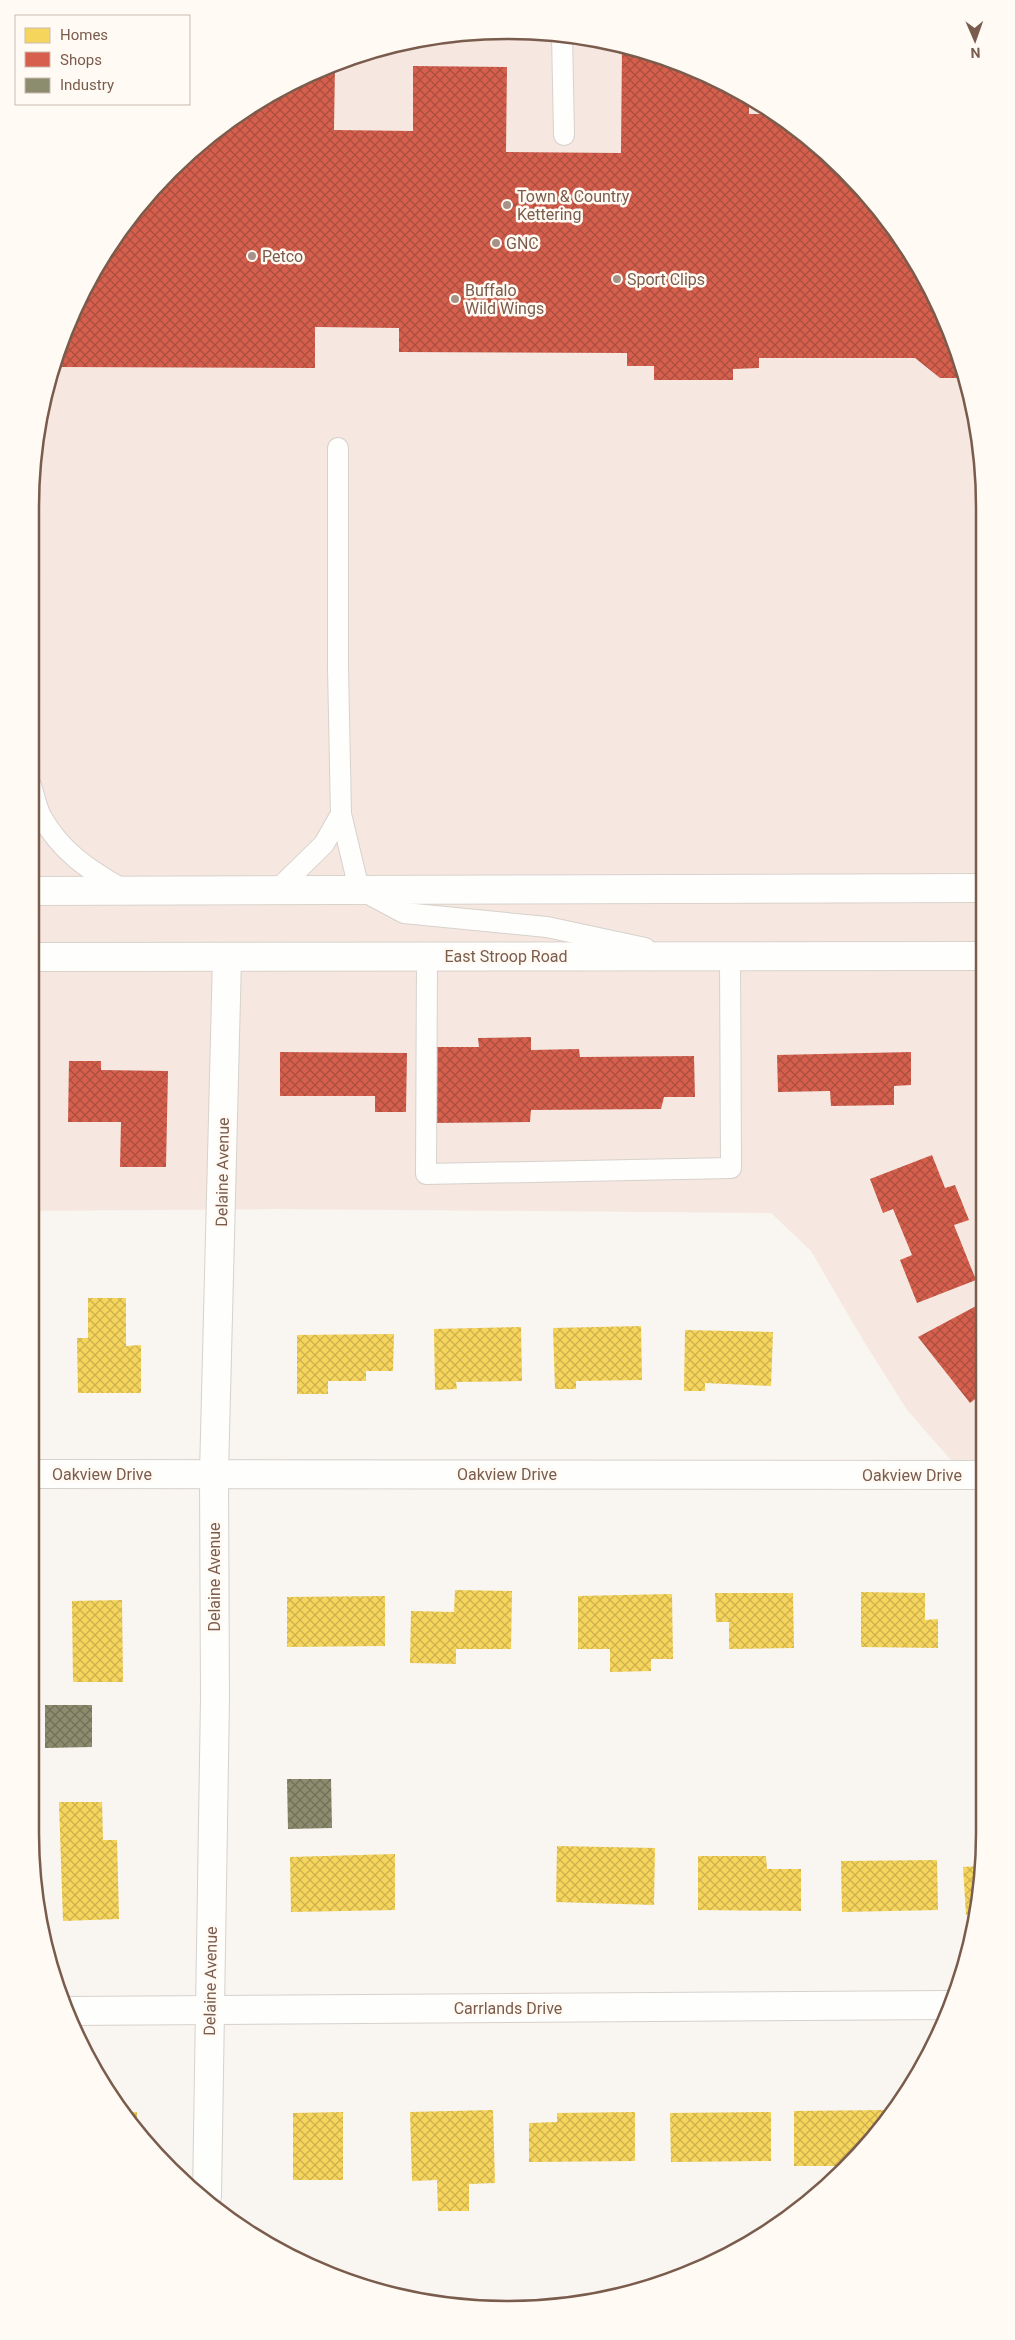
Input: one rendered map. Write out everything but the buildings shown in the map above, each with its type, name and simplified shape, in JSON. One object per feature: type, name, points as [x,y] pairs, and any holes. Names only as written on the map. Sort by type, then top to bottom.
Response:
[{"type":"street","points":[[39,890],[976,888]]},
{"type":"street","name":"East Stroop Road","points":[[39,957],[976,956]]},
{"type":"street","name":"Delaine Avenue","points":[[207,2192],[215,1699],[214,1474],[227,958]]},
{"type":"street","name":"Oakview Drive","points":[[39,1474],[976,1475]]},
{"type":"street","name":"Carrlands Drive","points":[[74,2011],[943,2005]]},
{"type":"lane","points":[[562,42],[564,135]]},
{"type":"lane","points":[[338,448],[338,668],[341,814],[359,889],[404,913],[547,927],[684,956]]},
{"type":"lane","points":[[39,809],[41,815],[60,842],[85,867],[124,890]]},
{"type":"lane","points":[[278,889],[324,844],[341,814]]},
{"type":"lane","points":[[427,956],[426,1174],[731,1168],[730,956]]},
{"type":"shaded area","points":[[508,39],[569,43],[599,48],[629,55],[687,74],[715,87],[768,118],[817,155],[860,198],[897,247],[928,300],[941,328],[951,357],[967,416],[972,446],[976,508],[976,1489],[907,1410],[811,1251],[771,1213],[279,1209],[39,1211],[40,477],[48,416],[55,386],[74,328],[87,300],[118,247],[155,198],[176,176],[198,155],[247,118],[300,87],[328,74],[386,55],[416,48],[446,43]]},
{"type":"place","name":"Town & Country Kettering","points":[[507,205]]},
{"type":"place","name":"GNC","points":[[496,243]]},
{"type":"place","name":"Petco","points":[[252,256]]},
{"type":"place","name":"Sport Clips","points":[[617,279]]},
{"type":"place","name":"Buffalo Wild Wings","points":[[455,299]]}]
